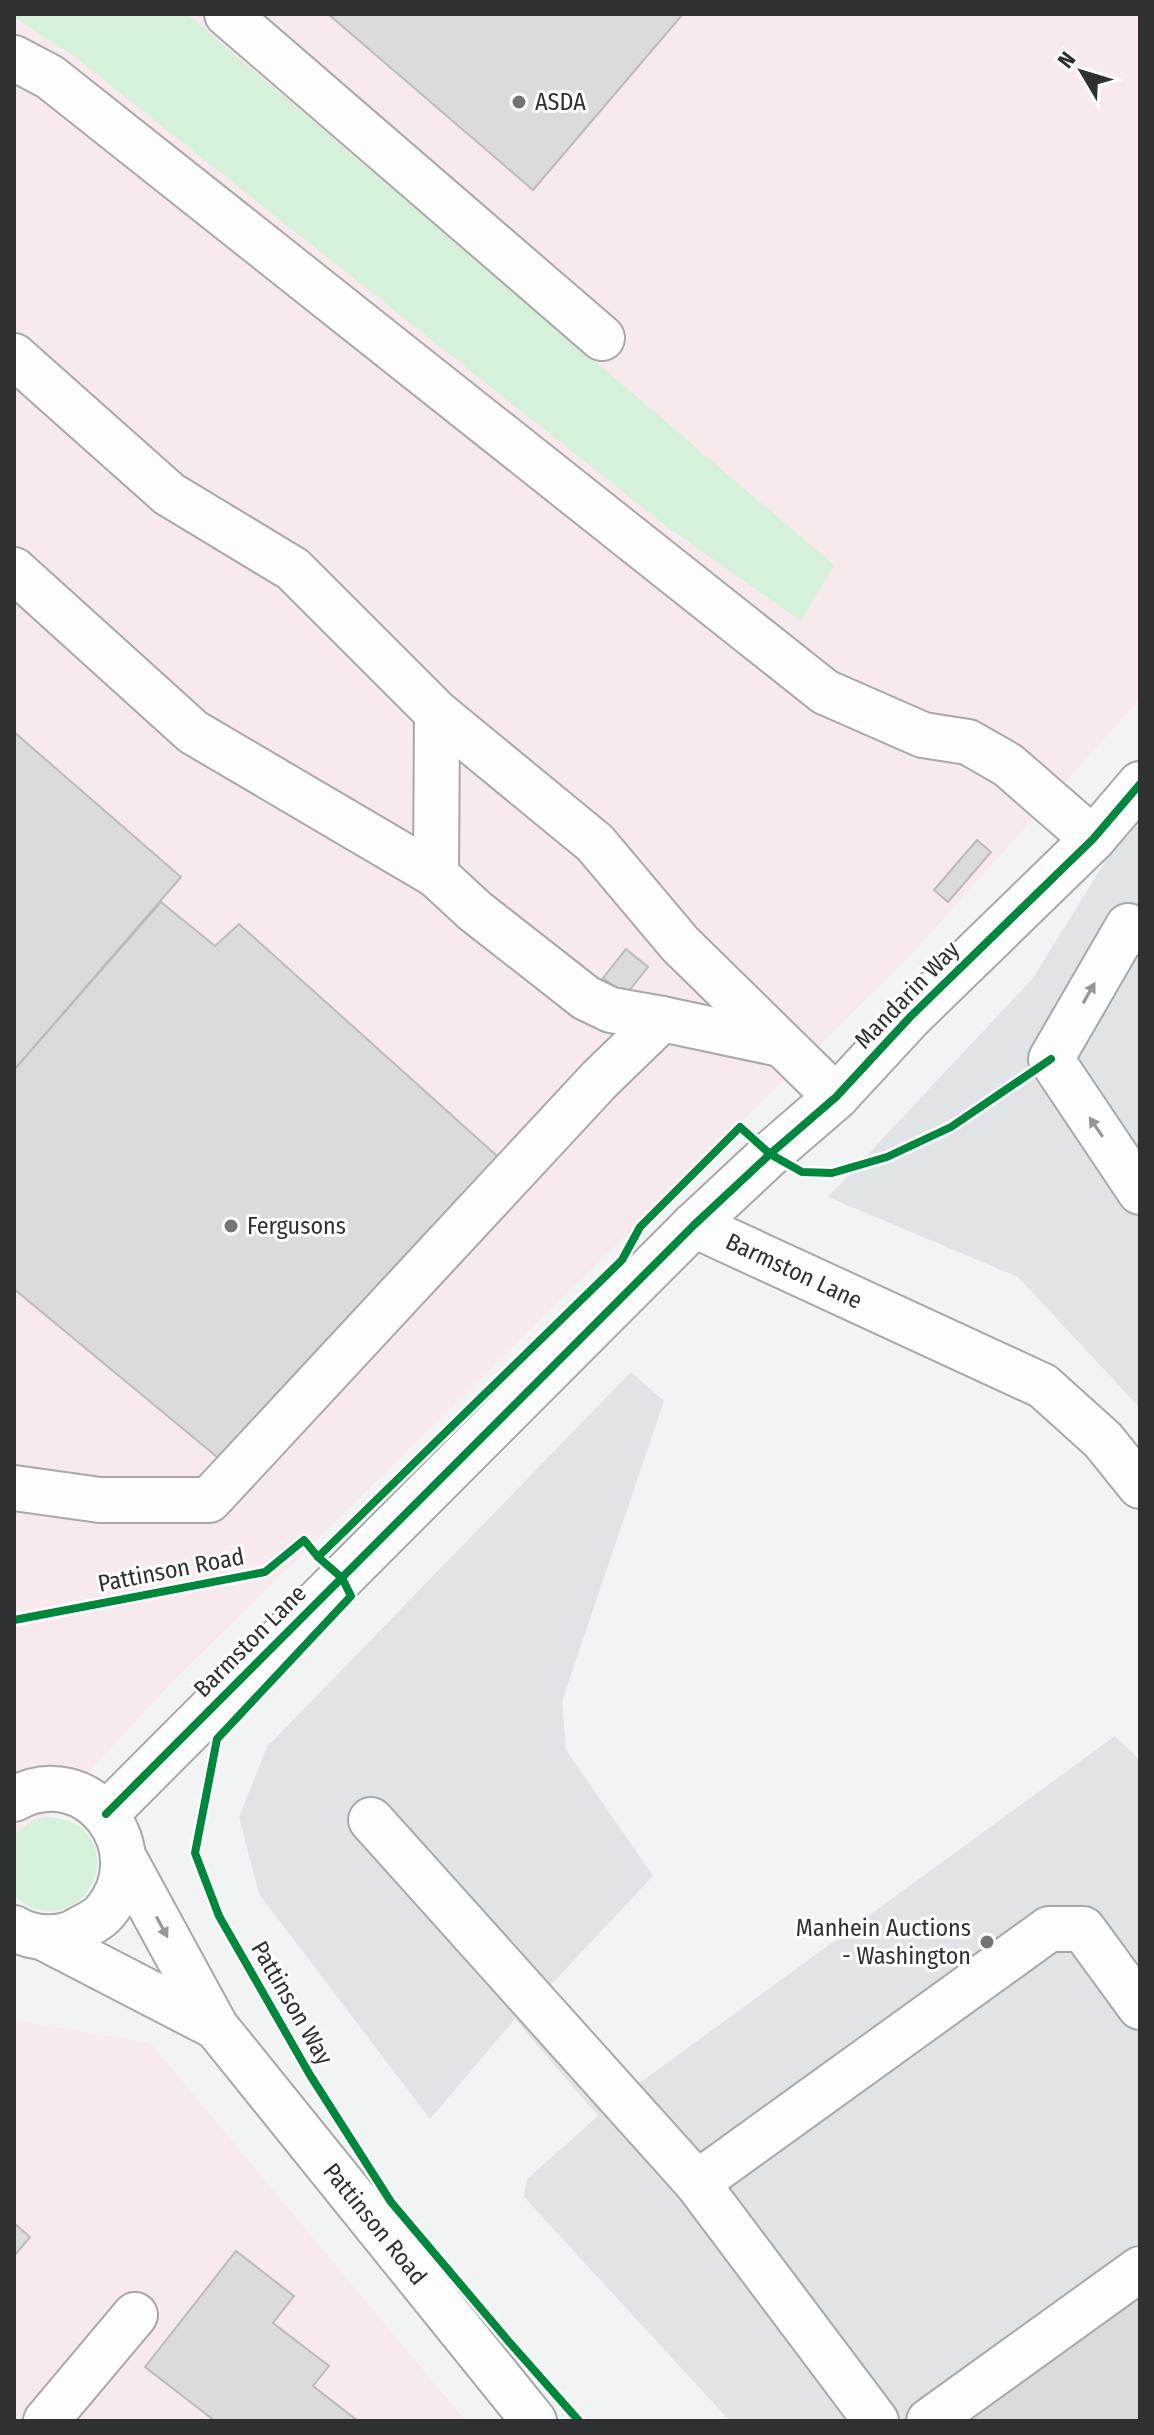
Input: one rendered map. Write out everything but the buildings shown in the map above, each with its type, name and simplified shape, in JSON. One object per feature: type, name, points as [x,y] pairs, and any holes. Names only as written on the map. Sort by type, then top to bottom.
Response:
[{"type":"street","points":[[227,14],[602,338]]},
{"type":"street","points":[[14,58],[50,77],[825,692],[923,735],[968,742],[1008,765],[1093,839]]},
{"type":"street","points":[[14,356],[169,494],[293,569],[437,713],[595,843],[680,944],[836,1097]]},
{"type":"street","points":[[14,570],[193,732],[436,875],[475,911],[586,998],[611,1010],[780,1044]]},
{"type":"street","points":[[436,875],[437,713]]},
{"type":"street","name":"Mandarin Way","points":[[694,1225],[836,1097],[911,1016],[1093,839],[1140,784]]},
{"type":"street","points":[[1140,932],[1128,926],[1051,1059],[1140,1192]]},
{"type":"street","points":[[14,1488],[100,1500],[209,1500],[600,1079],[662,1019]]},
{"type":"street","name":"Barmston Lane","points":[[106,1814],[694,1225],[1043,1386],[1103,1440],[1140,1486]]},
{"type":"street","points":[[14,1765],[32,1794],[76,1793],[106,1814]]},
{"type":"street","name":"Pattinson Road","points":[[106,1814],[120,1836],[124,1858],[216,2027],[534,2421]]},
{"type":"street","points":[[371,1820],[697,2183],[876,2421]]},
{"type":"street","points":[[23,1934],[70,1935],[103,1916],[120,1890],[124,1858]]},
{"type":"street","points":[[697,2183],[1049,1929],[1083,1929],[1140,2007]]},
{"type":"street","name":"Pattinson Road","points":[[23,1934],[216,2027]]},
{"type":"street","points":[[929,2421],[1140,2269]]},
{"type":"street","points":[[58,2417],[135,2315]]},
{"type":"shaded area","points":[[14,14],[1140,14],[1140,695],[1138,701],[912,954],[171,1683],[14,1852]]},
{"type":"shaded area","points":[[1140,805],[1140,1408],[1018,1277],[828,1197],[1033,978]]},
{"type":"shaded area","name":"Manhein Auctions - Washington","points":[[631,1372],[664,1401],[562,1701],[566,1750],[653,1876],[547,1989],[630,2090],[1115,1736],[1140,1760],[1140,2421],[730,2421],[524,2197],[527,2179],[598,2116],[515,2019],[430,2119],[259,1894],[239,1817],[267,1747]]},
{"type":"shaded area","points":[[14,2020],[150,2043],[466,2421],[14,2421]]},
{"type":"green space","points":[[14,14],[187,14],[834,565],[801,621],[666,526],[71,54],[14,17]]},
{"type":"green space","points":[[47,1817],[77,1825],[89,1836],[97,1863],[95,1877],[79,1900],[67,1908],[52,1911],[31,1907],[14,1894],[14,1835],[32,1821]]},
{"type":"cycle path","points":[[106,1814],[694,1225],[836,1097],[911,1016],[1093,839],[1140,784]]},
{"type":"cycle path","name":"Pattinson Way","points":[[579,2421],[391,2202],[310,2075],[219,1916],[195,1853],[217,1739],[351,1596],[342,1578],[318,1557],[622,1260],[640,1227],[740,1127],[770,1154],[802,1172],[832,1173],[887,1157],[951,1127],[1051,1059]]},
{"type":"cycle path","points":[[14,1620],[265,1572],[304,1540],[318,1557]]},
{"type":"place","name":"ASDA","points":[[519,102]]},
{"type":"place","name":"Fergusons","points":[[231,1226]]},
{"type":"place","name":"Manhein Auctions - Washington","points":[[987,1942]]}]
